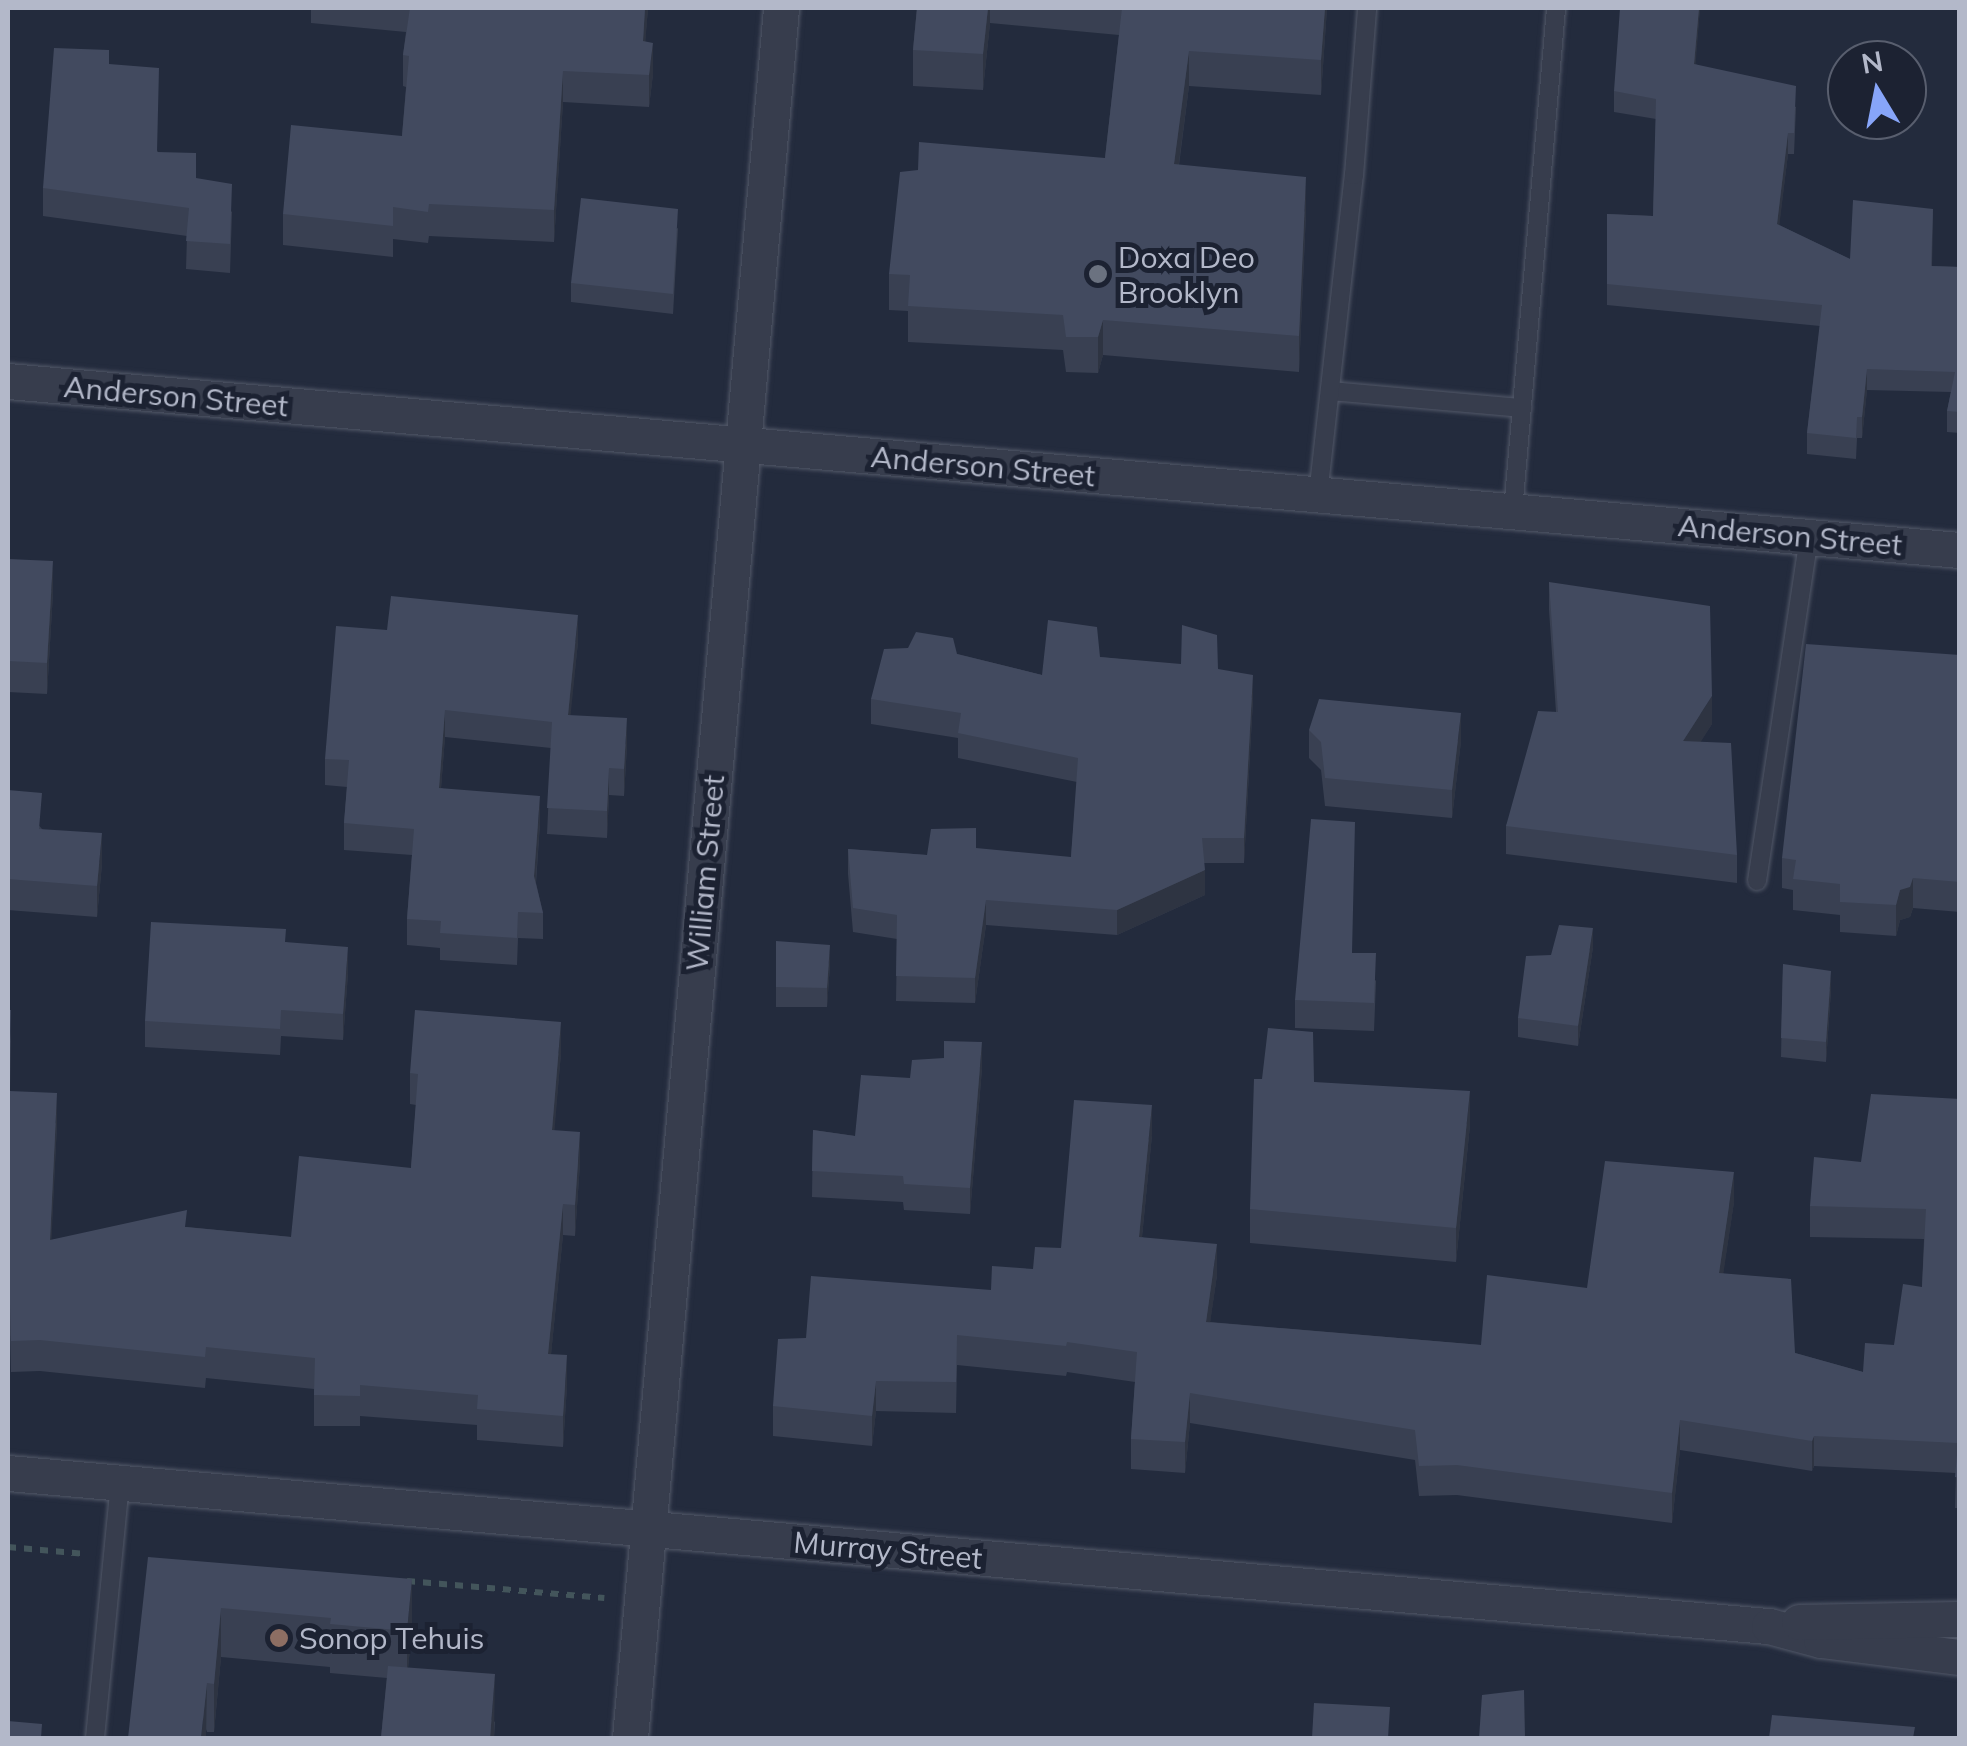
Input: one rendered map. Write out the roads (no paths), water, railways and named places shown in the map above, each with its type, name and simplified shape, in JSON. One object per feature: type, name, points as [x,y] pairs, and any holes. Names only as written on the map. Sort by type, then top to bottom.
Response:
[{"type":"street","name":"William Street","points":[[630,1738],[781,8]]},
{"type":"street","name":"Anderson Street","points":[[8,381],[1960,550]]},
{"type":"street","name":"Murray Street","points":[[8,1473],[1768,1626],[1855,1619],[1960,1618]]},
{"type":"street","name":"Murray Street","points":[[1768,1626],[1821,1640],[1960,1657]]},
{"type":"lane","points":[[1318,495],[1367,8]]},
{"type":"lane","points":[[1513,511],[1556,8]]},
{"type":"lane","points":[[1331,391],[1522,408]]},
{"type":"lane","points":[[1757,882],[1809,537]]},
{"type":"lane","points":[[95,1738],[120,1483]]},
{"type":"place","name":"Doxa Deo Brooklyn","points":[[1098,274]]},
{"type":"place","name":"Sonop Tehuis","points":[[279,1638]]}]
